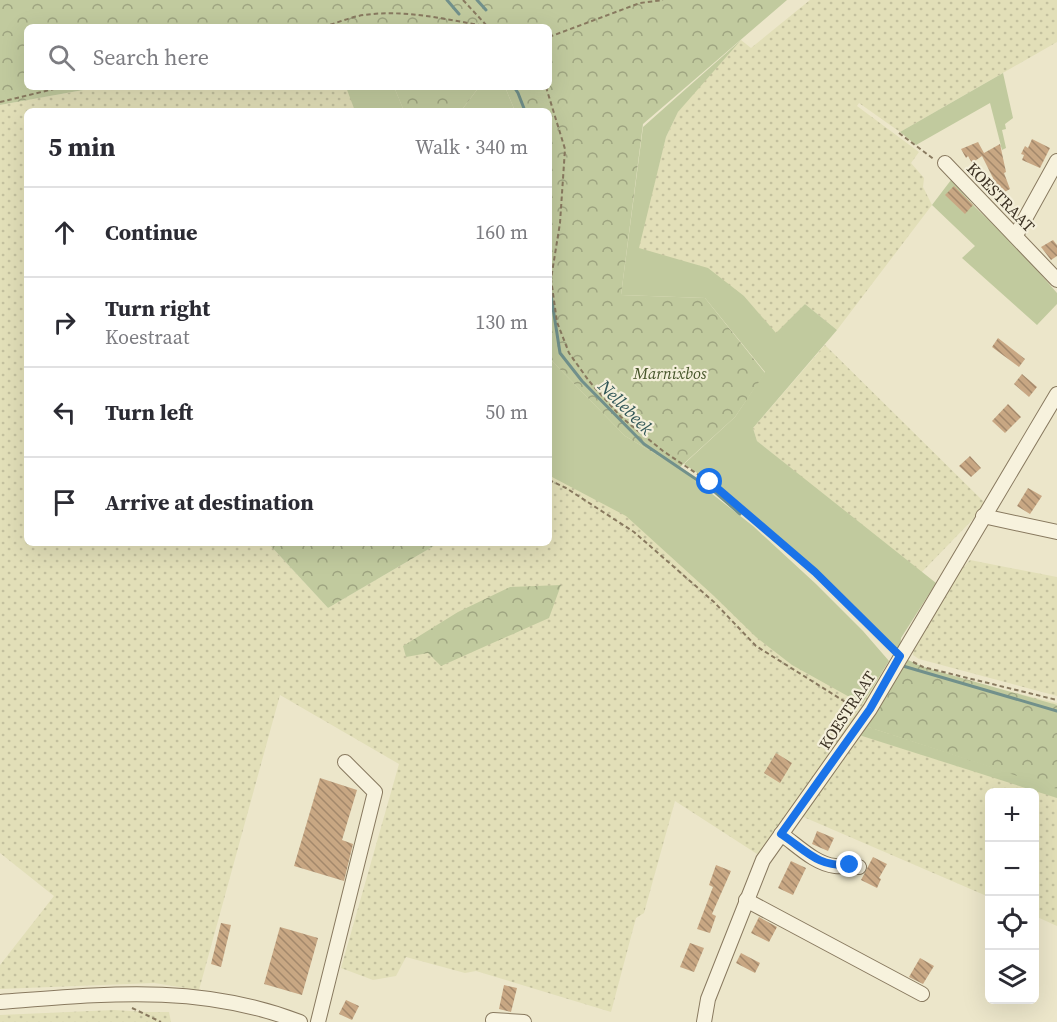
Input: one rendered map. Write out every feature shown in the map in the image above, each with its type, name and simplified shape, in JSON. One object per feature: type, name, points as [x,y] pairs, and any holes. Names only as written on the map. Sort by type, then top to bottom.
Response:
[{"type":"street","points":[[1016,235],[1057,161]]},
{"type":"street","name":"KOESTRAAT","points":[[945,163],[1057,280]]},
{"type":"street","name":"KOESTRAAT","points":[[704,1022],[708,999],[763,860],[870,709],[1057,394]]},
{"type":"street","points":[[983,516],[1057,532]]},
{"type":"street","points":[[318,1022],[375,792],[345,762]]},
{"type":"street","points":[[781,834],[800,849],[825,863],[834,866],[859,867]]},
{"type":"street","points":[[746,900],[922,994]]},
{"type":"street","points":[[0,1002],[127,993],[166,994],[230,1002],[300,1022]]},
{"type":"street","points":[[493,1020],[524,1022]]},
{"type":"path","points":[[462,0],[486,24]]},
{"type":"path","points":[[552,36],[640,3],[663,0]]},
{"type":"path","points":[[333,24],[362,15],[387,13],[429,16],[473,24]]},
{"type":"path","points":[[0,102],[50,90]]},
{"type":"path","points":[[547,90],[565,149],[560,223],[552,268]]},
{"type":"path","points":[[899,134],[930,158],[945,163]]},
{"type":"path","points":[[552,291],[557,322],[569,353],[589,381],[621,417],[663,451],[724,492],[815,572],[900,656],[923,667],[1057,700]]},
{"type":"path","points":[[552,481],[634,532],[714,602],[756,646],[847,703],[870,709]]},
{"type":"path","points":[[122,1008],[133,1008],[161,1022]]},
{"type":"shaded area","points":[[810,0],[1057,0],[1057,42],[900,132],[859,103],[857,106],[919,152],[911,163],[924,178],[923,187],[932,205],[837,330],[805,304],[776,334],[744,296],[638,248],[666,137],[678,112],[701,82],[741,40],[751,48]]},
{"type":"shaded area","points":[[83,90],[395,90],[403,108],[24,108],[24,546],[271,546],[328,608],[434,546],[552,546],[552,361],[625,436],[700,481],[793,592],[881,669],[895,675],[901,665],[1057,703],[1057,926],[1039,918],[1039,788],[985,788],[985,895],[799,815],[768,861],[675,801],[644,913],[636,918],[611,1012],[476,971],[465,973],[406,957],[396,976],[373,980],[341,968],[399,764],[280,695],[199,990],[154,983],[0,989],[0,965],[54,896],[0,853],[0,105]]},
{"type":"shaded area","points":[[825,345],[984,502],[977,515],[920,574],[757,441],[753,428]]},
{"type":"shaded area","points":[[970,560],[1057,577],[1057,696],[919,659],[913,655],[913,650],[959,572]]},
{"type":"shaded area","points":[[114,1010],[169,1012],[171,1022],[0,1022],[0,1015]]},
{"type":"green space","name":"Marnixbos","points":[[0,0],[787,0],[643,124],[621,295],[705,298],[765,373],[735,417],[679,468],[625,436],[552,361],[552,108],[514,108],[506,90],[552,90],[552,24],[24,24],[24,90],[83,90],[0,105]]},
{"type":"green space","points":[[741,40],[678,112],[666,137],[639,248],[708,268],[744,296],[776,333],[805,304],[837,330],[753,428],[757,441],[936,583],[901,638],[900,656],[770,530],[684,464],[735,417],[765,372],[705,298],[621,295],[643,127]]},
{"type":"green space","points":[[1003,73],[1013,118],[1005,124],[1006,129],[1002,130],[1006,148],[1002,150],[990,103],[916,145],[900,132]]},
{"type":"green space","points":[[347,90],[395,90],[403,108],[354,108]]},
{"type":"green space","points":[[395,90],[477,90],[463,108],[403,108]]},
{"type":"green space","points":[[477,90],[506,90],[514,108],[463,108]]},
{"type":"green space","points":[[951,180],[975,207],[1017,247],[1057,293],[1057,304],[1037,325],[962,258],[975,246],[932,205]]},
{"type":"green space","points":[[552,361],[625,436],[679,468],[753,526],[863,631],[889,661],[862,704],[792,665],[756,637],[626,516],[552,477]]},
{"type":"green space","points":[[271,546],[434,546],[328,608]]},
{"type":"green space","points":[[561,585],[549,618],[441,666],[428,653],[406,657],[403,646],[458,612],[510,587]]},
{"type":"green space","points":[[906,659],[923,667],[1057,705],[1057,789],[865,726]]},
{"type":"green space","points":[[865,726],[1057,788],[1057,798],[1039,792],[1039,788],[1026,788],[859,735]]},
{"type":"building","points":[[1032,139],[1050,148],[1040,168],[1022,160],[1024,155],[1021,154],[1025,146],[1028,148]]},
{"type":"building","points":[[978,142],[984,153],[1000,144],[1006,172],[1004,173],[1010,189],[999,195],[990,180],[993,178],[982,156],[972,163],[961,149]]},
{"type":"building","points":[[954,186],[973,205],[965,214],[945,195]]},
{"type":"building","points":[[1053,240],[1057,245],[1057,256],[1051,260],[1041,247]]},
{"type":"building","points":[[998,338],[1025,359],[1019,367],[992,347]]},
{"type":"building","points":[[1022,374],[1037,387],[1029,397],[1014,384]]},
{"type":"building","points":[[1008,404],[1021,417],[1005,433],[992,421]]},
{"type":"building","points":[[970,456],[981,468],[971,477],[959,466]]},
{"type":"building","points":[[1028,488],[1042,496],[1030,514],[1017,506]]},
{"type":"building","points":[[776,753],[792,763],[780,783],[764,773]]},
{"type":"building","points":[[320,778],[357,790],[342,840],[353,844],[344,881],[294,866]]},
{"type":"building","points":[[817,831],[834,838],[828,851],[812,844]]},
{"type":"building","points":[[873,857],[887,864],[879,878],[881,879],[877,888],[861,880]]},
{"type":"building","points":[[791,861],[806,868],[793,895],[778,888]]},
{"type":"building","points":[[716,865],[731,871],[712,914],[716,916],[710,933],[697,929],[713,887],[709,885]]},
{"type":"building","points":[[759,917],[777,927],[769,942],[751,933]]},
{"type":"building","points":[[221,923],[231,925],[221,967],[211,964]]},
{"type":"building","points":[[280,927],[318,938],[302,995],[264,984]]},
{"type":"building","points":[[690,943],[704,948],[694,972],[680,967]]},
{"type":"building","points":[[741,953],[760,963],[755,973],[736,963]]},
{"type":"building","points":[[920,958],[934,966],[923,984],[909,977]]},
{"type":"building","points":[[504,985],[517,988],[511,1012],[499,1009]]},
{"type":"building","points":[[346,1000],[359,1006],[352,1020],[339,1014]]},
{"type":"waterway","name":"Nellebeek","points":[[447,0],[459,14]]},
{"type":"waterway","points":[[477,0],[486,10]]},
{"type":"waterway","name":"Nellebeek","points":[[516,90],[524,108]]},
{"type":"waterway","name":"Nellebeek","points":[[552,301],[560,353],[582,381],[644,444],[715,492],[740,514]]},
{"type":"waterway","name":"Nellebeek","points":[[903,666],[1057,711]]},
{"type":"route","points":[[710,482],[815,572],[870,629],[900,656],[870,709],[781,834],[800,849],[825,863],[834,866],[850,865]]}]
